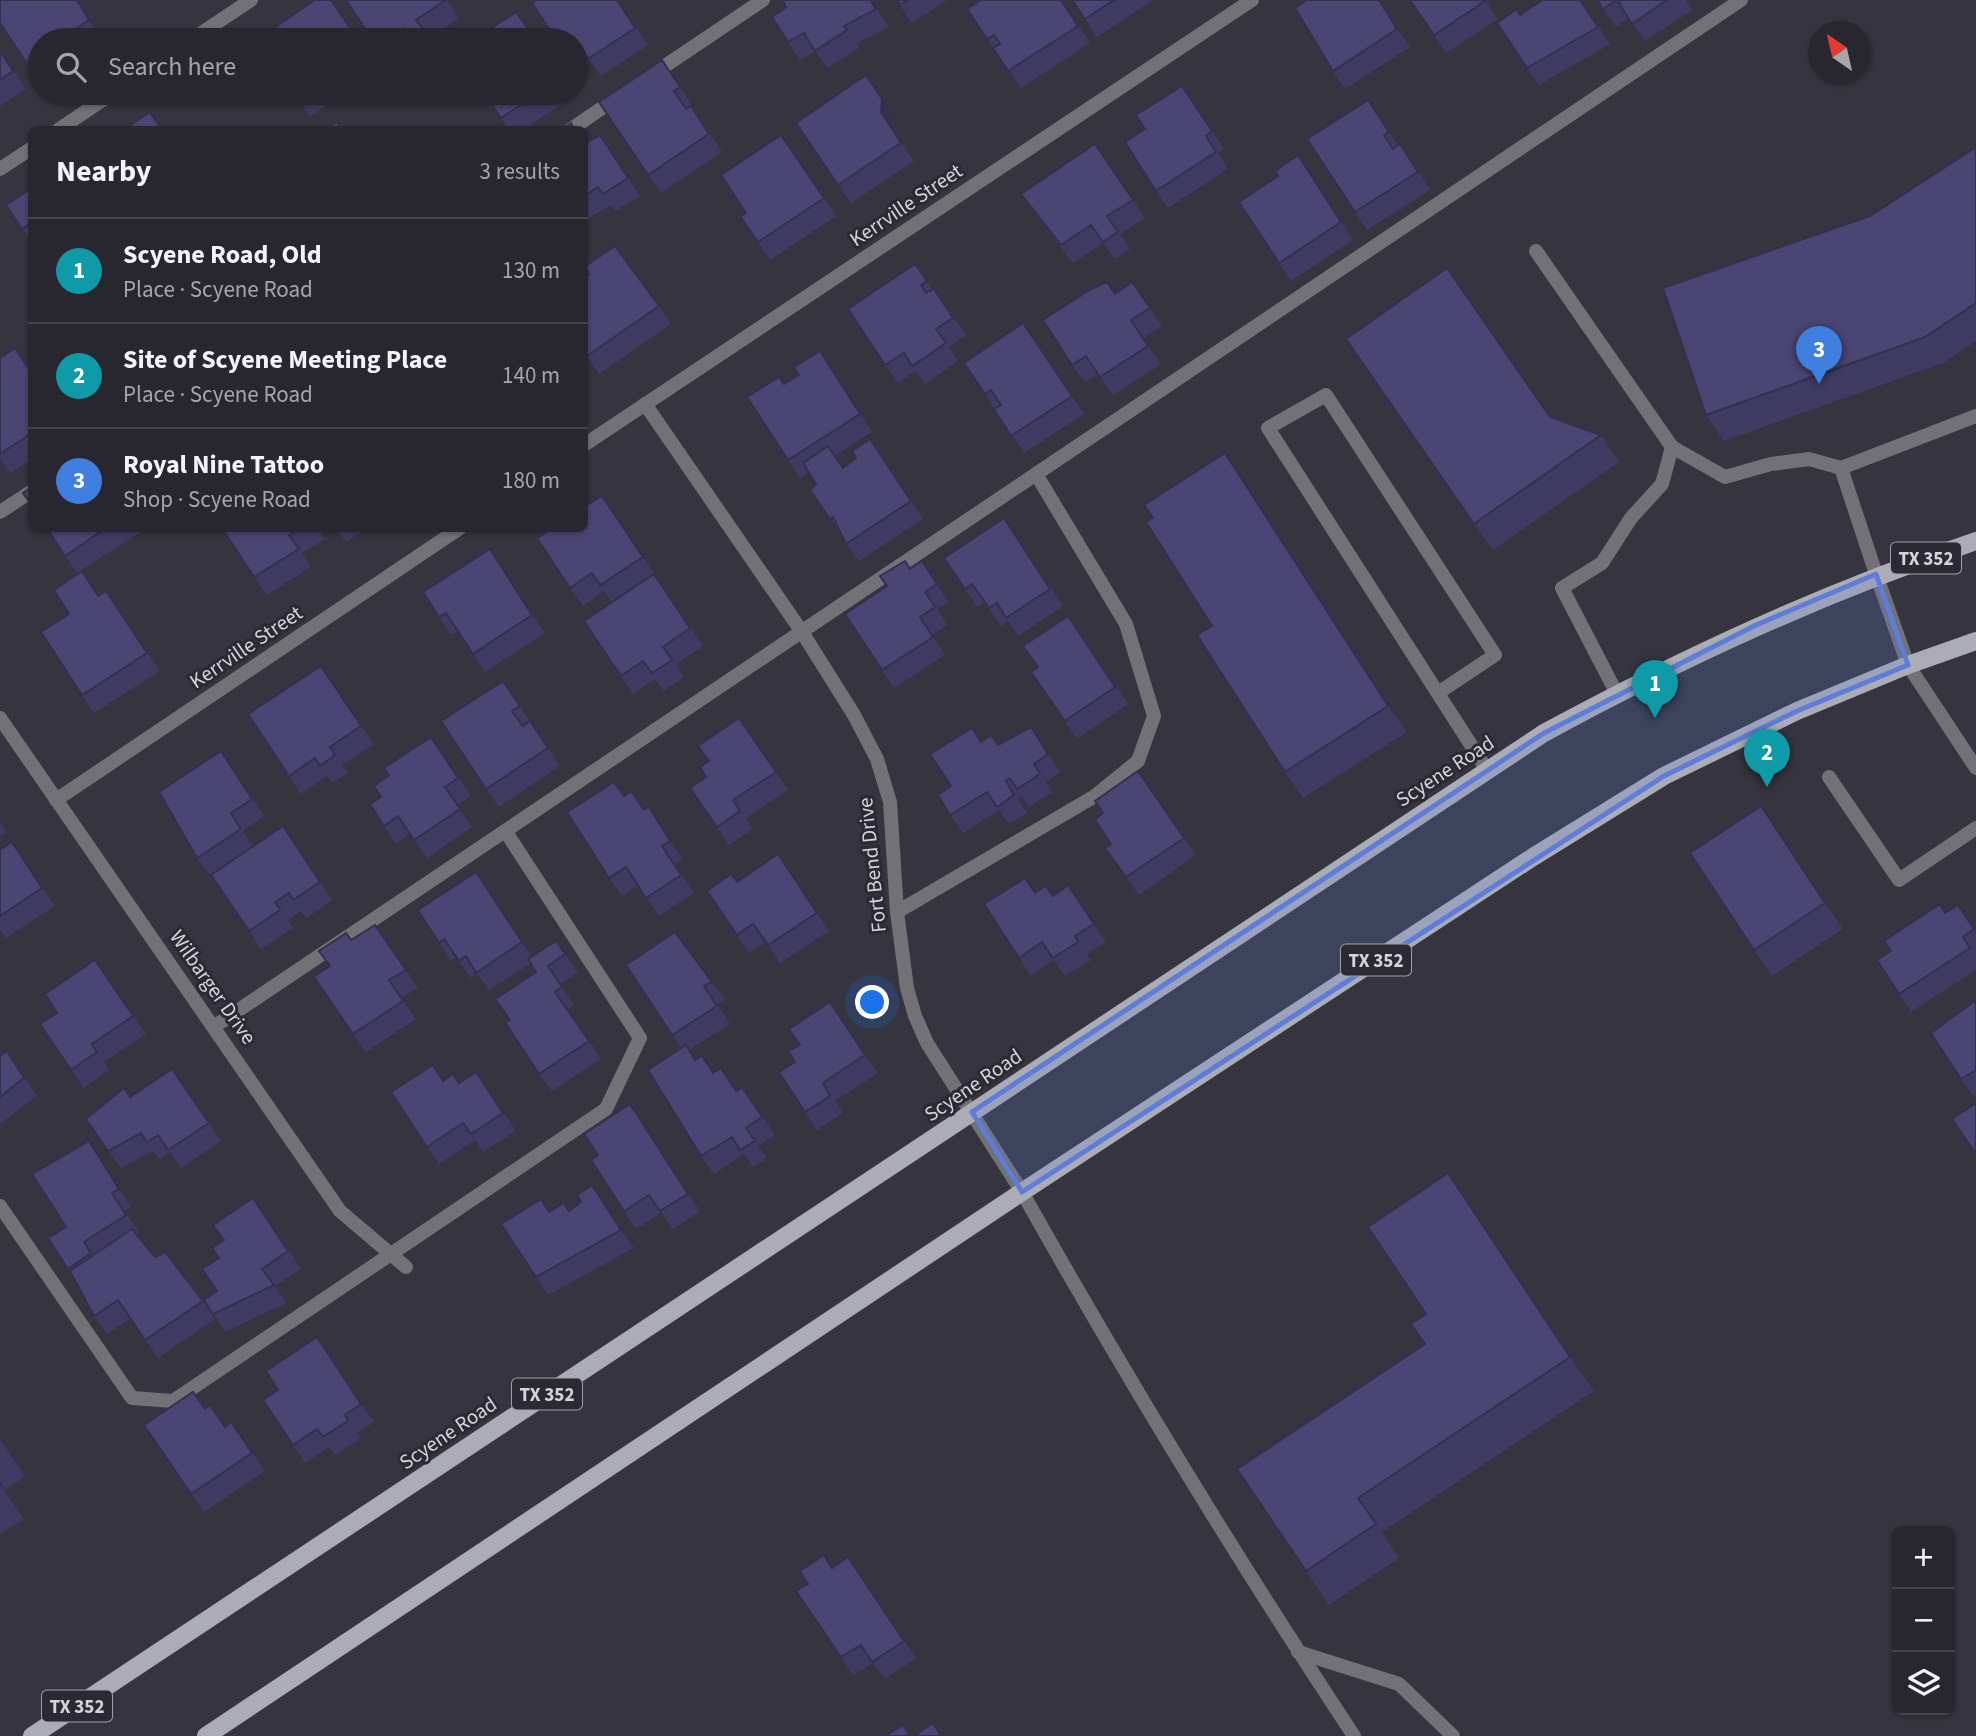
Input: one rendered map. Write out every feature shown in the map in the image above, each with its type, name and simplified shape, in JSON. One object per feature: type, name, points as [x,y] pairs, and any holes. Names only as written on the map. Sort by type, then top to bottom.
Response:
[{"type":"main road","name":"Scyene Road","points":[[32,1736],[1487,770],[1617,694],[1756,625],[1876,575],[1976,541]]},
{"type":"main road","name":"TX 352","points":[[206,1736],[1022,1192],[1533,857],[1664,776],[1797,711],[1908,665],[1976,641]]},
{"type":"street","points":[[209,28],[251,0]]},
{"type":"street","points":[[576,126],[763,0]]},
{"type":"street","name":"Kerrville Street","points":[[588,442],[1252,0]]},
{"type":"street","points":[[215,1026],[1741,0]]},
{"type":"street","points":[[64,126],[95,105]]},
{"type":"street","points":[[0,169],[28,151]]},
{"type":"street","points":[[1536,251],[1672,447],[1725,477],[1771,464],[1809,460],[1841,468],[1976,416]]},
{"type":"street","points":[[1438,694],[1495,655],[1326,395],[1268,428],[1438,694],[1487,770]]},
{"type":"street","name":"Fort Bend Drive","points":[[645,404],[802,632],[854,715],[877,759],[890,802],[897,912],[908,988],[915,1016],[927,1043],[1022,1192],[1099,1327],[1298,1652],[1354,1736]]},
{"type":"street","points":[[1617,694],[1562,588],[1602,563],[1631,519],[1662,484],[1672,447]]},
{"type":"street","points":[[1841,468],[1908,665],[1976,768]]},
{"type":"street","points":[[897,912],[1095,796],[1138,761],[1154,716],[1126,624],[1036,474]]},
{"type":"street","points":[[0,512],[28,494]]},
{"type":"street","name":"Kerrville Street","points":[[56,800],[454,532]]},
{"type":"street","name":"Wilbarger Drive","points":[[0,718],[215,1026],[340,1211],[406,1267]]},
{"type":"street","points":[[1829,777],[1899,880],[1976,828]]},
{"type":"street","points":[[0,1206],[132,1398],[173,1401],[606,1110],[640,1038],[506,832]]},
{"type":"street","points":[[1298,1652],[1399,1684],[1453,1736]]},
{"type":"highlighted area","points":[[1876,574],[1908,665],[1797,711],[1664,776],[1022,1192],[972,1112],[1544,733],[1756,625]]},
{"type":"building","points":[[0,0],[77,0],[89,20],[77,28],[28,28],[26,62],[0,23]]},
{"type":"building","points":[[315,0],[331,0],[350,28],[274,28]]},
{"type":"building","points":[[346,0],[446,0],[416,20],[422,28],[365,28]]},
{"type":"building","points":[[536,0],[617,0],[635,28],[588,59],[588,28],[549,28],[532,3]]},
{"type":"building","points":[[782,0],[870,0],[876,9],[844,26],[847,30],[815,51],[804,33],[788,42],[772,17],[786,7]]},
{"type":"building","points":[[981,0],[1061,0],[1078,26],[1008,71],[993,48],[1000,44],[994,35],[987,39],[967,9]]},
{"type":"building","points":[[1072,0],[1114,0],[1085,19]]},
{"type":"building","points":[[1307,0],[1379,0],[1397,29],[1333,71],[1295,8]]},
{"type":"building","points":[[1410,0],[1485,0],[1485,1],[1434,35]]},
{"type":"building","points":[[1542,0],[1580,0],[1598,27],[1527,68],[1497,23],[1517,9],[1520,15]]},
{"type":"building","points":[[1597,0],[1617,0],[1603,9]]},
{"type":"building","points":[[1617,0],[1667,0],[1632,24]]},
{"type":"building","points":[[516,12],[527,28],[494,28]]},
{"type":"building","points":[[0,51],[13,71],[0,80]]},
{"type":"building","points":[[662,60],[680,87],[674,91],[686,109],[691,106],[709,134],[648,175],[599,102]]},
{"type":"building","points":[[866,75],[882,99],[881,112],[901,143],[838,185],[796,123]]},
{"type":"building","points":[[1182,86],[1212,131],[1206,136],[1216,152],[1156,191],[1125,142],[1145,129],[1136,115]]},
{"type":"building","points":[[1368,100],[1389,132],[1384,135],[1393,149],[1400,144],[1418,172],[1355,212],[1307,139]]},
{"type":"building","points":[[492,105],[521,105],[501,118]]},
{"type":"building","points":[[150,112],[159,126],[129,126]]},
{"type":"building","points":[[600,135],[628,178],[603,194],[598,187],[588,193],[588,142]]},
{"type":"building","points":[[781,135],[824,198],[758,242],[740,216],[746,213],[721,175]]},
{"type":"building","points":[[1095,144],[1133,200],[1107,216],[1118,232],[1103,242],[1091,225],[1061,245],[1021,194]]},
{"type":"building","points":[[1976,147],[1976,303],[1925,337],[1706,415],[1663,288],[1870,216]]},
{"type":"building","points":[[1298,155],[1341,222],[1279,263],[1239,202],[1278,176],[1275,171]]},
{"type":"building","points":[[28,191],[28,225],[22,229],[6,205]]},
{"type":"building","points":[[615,246],[659,306],[588,355],[589,274],[588,264]]},
{"type":"building","points":[[915,264],[927,281],[921,285],[926,293],[934,289],[953,318],[936,329],[946,343],[912,366],[904,353],[885,365],[848,309]]},
{"type":"building","points":[[1447,268],[1550,417],[1601,435],[1474,524],[1346,339]]},
{"type":"building","points":[[1107,282],[1115,294],[1132,282],[1150,308],[1131,320],[1148,346],[1100,377],[1086,356],[1072,365],[1043,320],[1091,289]]},
{"type":"building","points":[[1023,323],[1072,396],[1011,436],[994,409],[1001,405],[991,390],[985,394],[964,363]]},
{"type":"building","points":[[15,348],[28,368],[28,436],[0,454],[0,358]]},
{"type":"building","points":[[820,351],[860,414],[788,460],[747,397],[779,377],[784,384],[799,375],[794,367]]},
{"type":"building","points":[[870,439],[911,501],[846,544],[833,517],[830,519],[810,490],[816,484],[803,463],[828,446],[843,468],[856,458],[852,451]]},
{"type":"building","points":[[1225,453],[1388,706],[1285,772],[1197,635],[1212,626],[1146,522],[1153,518],[1144,505]]},
{"type":"building","points":[[602,496],[643,557],[600,585],[592,573],[570,588],[537,538],[547,532],[588,532],[588,505]]},
{"type":"building","points":[[1004,518],[1050,589],[1006,618],[997,603],[989,608],[972,584],[965,589],[944,558]]},
{"type":"building","points":[[50,532],[100,532],[65,556]]},
{"type":"building","points":[[225,532],[294,532],[289,535],[299,549],[254,577]]},
{"type":"building","points":[[490,549],[532,615],[473,654],[446,613],[439,617],[423,592]]},
{"type":"building","points":[[905,561],[910,569],[922,561],[937,584],[925,592],[935,607],[920,617],[933,637],[882,670],[845,614],[887,586],[880,576]]},
{"type":"building","points":[[82,571],[98,596],[106,591],[147,653],[82,695],[41,632],[69,614],[54,590]]},
{"type":"building","points":[[654,574],[690,628],[663,647],[672,660],[652,673],[643,661],[621,676],[584,621]]},
{"type":"building","points":[[1068,616],[1115,687],[1065,721],[1031,672],[1038,667],[1023,646]]},
{"type":"building","points":[[321,666],[361,726],[330,747],[335,755],[320,766],[315,758],[289,776],[248,714]]},
{"type":"building","points":[[503,681],[520,706],[512,711],[523,726],[530,721],[548,748],[486,789],[441,721]]},
{"type":"building","points":[[739,718],[776,772],[733,800],[740,811],[717,827],[690,788],[706,777],[700,767],[709,761],[698,746]]},
{"type":"building","points":[[1031,727],[1048,754],[1034,764],[1040,774],[1017,789],[1010,778],[1006,781],[1014,795],[997,807],[987,792],[950,815],[938,795],[951,786],[930,754],[972,728],[981,742],[991,735],[998,745]]},
{"type":"building","points":[[431,737],[458,778],[445,787],[460,809],[414,840],[398,816],[384,826],[370,804],[381,797],[374,786],[389,775],[384,768]]},
{"type":"building","points":[[221,751],[252,799],[231,813],[241,829],[197,858],[159,792]]},
{"type":"building","points":[[1138,771],[1184,838],[1126,877],[1105,848],[1111,844],[1095,820],[1103,813],[1095,801]]},
{"type":"building","points":[[614,782],[624,796],[631,791],[644,810],[649,807],[670,841],[662,846],[681,875],[646,898],[626,867],[609,878],[567,812]]},
{"type":"building","points":[[1761,806],[1825,903],[1754,950],[1690,853]]},
{"type":"building","points":[[283,826],[320,882],[293,900],[289,893],[275,902],[280,910],[249,931],[211,875]]},
{"type":"building","points":[[12,842],[42,888],[0,916],[0,850]]},
{"type":"building","points":[[778,854],[817,913],[768,945],[753,924],[737,935],[707,891],[731,874],[737,882]]},
{"type":"building","points":[[476,872],[522,942],[476,973],[466,956],[459,961],[444,939],[439,943],[418,910]]},
{"type":"building","points":[[1025,878],[1035,893],[1046,886],[1053,896],[1068,885],[1094,924],[1075,936],[1078,942],[1053,958],[1042,942],[1019,958],[984,904]]},
{"type":"building","points":[[1940,904],[1945,913],[1958,905],[1974,929],[1963,937],[1970,948],[1899,994],[1877,960],[1891,951],[1884,941]]},
{"type":"building","points":[[375,925],[406,970],[389,980],[403,1001],[353,1034],[314,977],[330,966],[319,951],[346,933],[351,940]]},
{"type":"building","points":[[675,932],[712,982],[704,986],[717,1006],[672,1035],[626,965]]},
{"type":"building","points":[[556,941],[565,954],[548,966],[562,987],[555,992],[589,1041],[539,1074],[505,1022],[510,1020],[495,999],[536,972],[528,959]]},
{"type":"building","points":[[95,960],[133,1016],[92,1044],[97,1052],[71,1070],[40,1024],[57,1013],[45,994]]},
{"type":"building","points":[[1976,1000],[1976,1070],[1961,1079],[1931,1033]]},
{"type":"building","points":[[830,1002],[865,1055],[823,1083],[830,1096],[805,1112],[779,1072],[795,1062],[788,1051],[800,1045],[789,1029]]},
{"type":"building","points":[[686,1045],[695,1060],[702,1056],[713,1073],[721,1068],[736,1091],[742,1087],[762,1117],[746,1128],[755,1141],[740,1150],[732,1137],[701,1156],[648,1070]]},
{"type":"building","points":[[7,1051],[24,1078],[0,1097],[0,1054]]},
{"type":"building","points":[[433,1065],[443,1081],[453,1074],[459,1083],[476,1072],[503,1113],[471,1134],[463,1123],[427,1147],[391,1092]]},
{"type":"building","points":[[172,1069],[209,1123],[168,1150],[158,1135],[147,1142],[141,1133],[108,1151],[86,1119],[124,1088],[130,1097]]},
{"type":"building","points":[[1976,1103],[1976,1154],[1952,1119]]},
{"type":"building","points":[[630,1104],[688,1194],[660,1211],[649,1195],[624,1211],[591,1160],[598,1155],[584,1134]]},
{"type":"building","points":[[89,1141],[119,1189],[112,1193],[126,1215],[84,1242],[91,1253],[68,1269],[48,1238],[66,1227],[32,1174]]},
{"type":"building","points":[[1448,1173],[1570,1357],[1358,1498],[1376,1524],[1306,1571],[1237,1469],[1425,1344],[1411,1324],[1426,1314],[1368,1227]]},
{"type":"building","points":[[592,1185],[621,1230],[536,1277],[501,1224],[541,1199],[549,1212],[564,1203],[569,1211],[581,1202],[577,1195]]},
{"type":"building","points":[[253,1198],[288,1251],[262,1269],[274,1285],[213,1314],[204,1300],[217,1291],[202,1269],[219,1258],[212,1248],[224,1240],[213,1225]]},
{"type":"building","points":[[132,1229],[155,1257],[165,1252],[203,1301],[145,1340],[118,1300],[94,1316],[70,1271]]},
{"type":"building","points":[[317,1337],[361,1404],[345,1415],[348,1421],[323,1437],[317,1429],[293,1445],[263,1400],[278,1390],[266,1371]]},
{"type":"building","points":[[193,1392],[205,1409],[210,1405],[225,1427],[231,1422],[252,1453],[191,1494],[144,1425]]},
{"type":"building","points":[[824,1555],[832,1568],[848,1557],[904,1641],[872,1662],[861,1645],[841,1657],[796,1591],[808,1584],[800,1571]]},
{"type":"building","points":[[933,1723],[941,1736],[914,1736]]},
{"type":"building","points":[[903,1725],[910,1736],[885,1736]]},
{"type":"place","name":"Royal Nine Tattoo","points":[[1819,384]]},
{"type":"place","name":"Scyene Road, Old","points":[[1655,718]]},
{"type":"place","name":"Site of Scyene Meeting Place","points":[[1767,787]]}]
